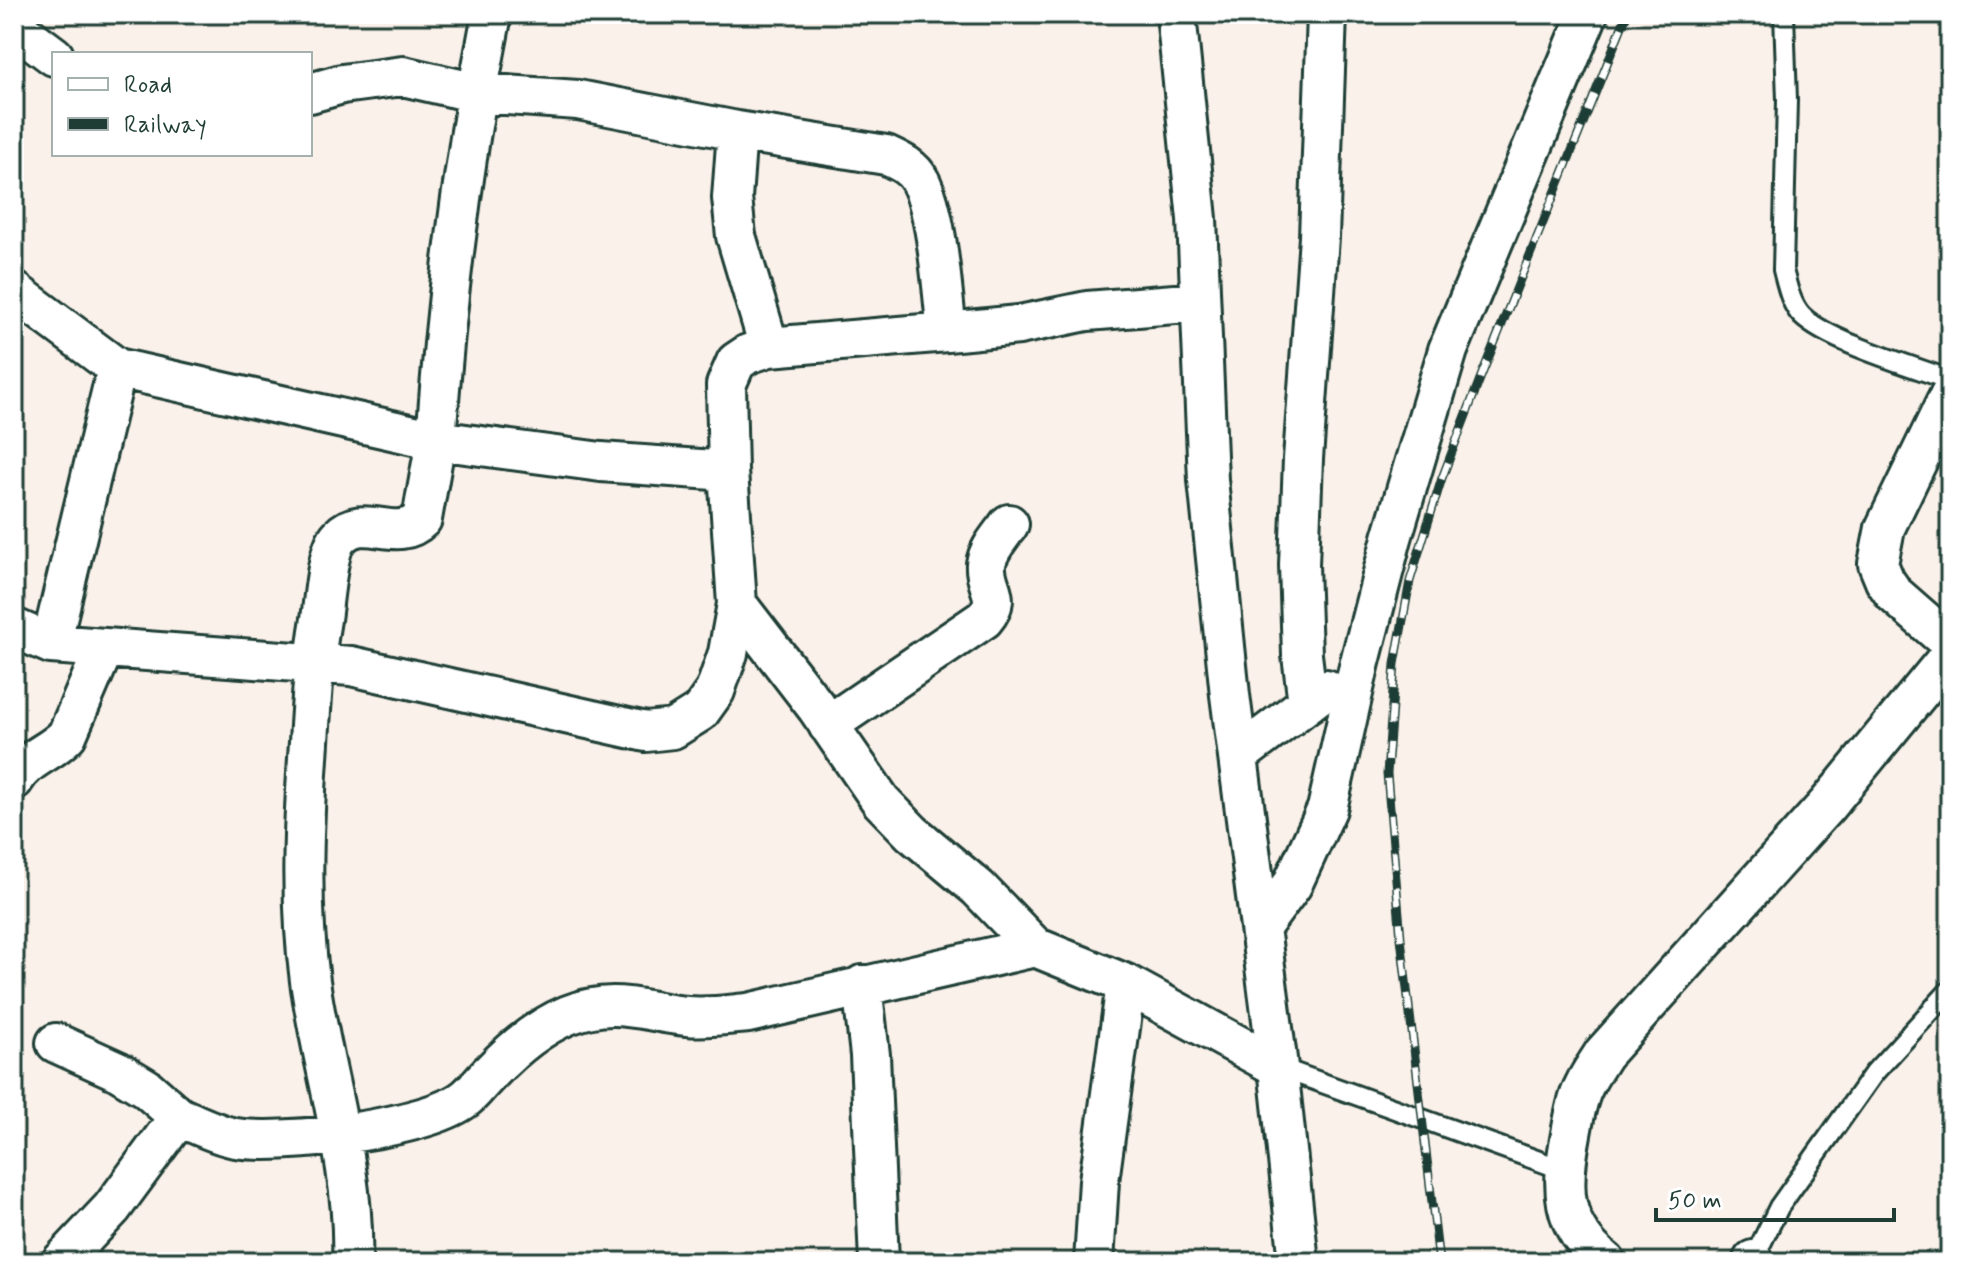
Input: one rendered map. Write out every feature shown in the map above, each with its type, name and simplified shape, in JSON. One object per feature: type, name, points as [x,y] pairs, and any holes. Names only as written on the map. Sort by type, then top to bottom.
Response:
[{"type":"street","points":[[352,1262],[353,1240],[340,1134],[310,981],[302,884],[314,663],[331,556],[337,538],[362,525],[403,531],[414,528],[427,506],[436,440],[448,290],[492,14]]},
{"type":"street","points":[[1176,14],[1197,219],[1208,480],[1230,695],[1261,927],[1299,1262]]},
{"type":"street","points":[[1308,703],[1302,655],[1299,565],[1303,459],[1319,237],[1327,14]]},
{"type":"street","points":[[1261,927],[1292,885],[1327,809],[1392,538],[1448,350],[1588,14]]},
{"type":"street","points":[[14,26],[52,54]]},
{"type":"street","points":[[312,92],[342,84],[403,76],[477,93],[578,100],[737,131],[886,155],[905,164],[919,179],[931,209],[947,332]]},
{"type":"street","points":[[737,131],[732,198],[736,236],[769,347]]},
{"type":"street","points":[[14,291],[117,368],[436,440],[601,462],[728,471]]},
{"type":"street","points":[[14,628],[51,644],[351,666],[646,732],[673,729],[700,712],[715,691],[728,653],[737,604],[726,385],[736,362],[769,347],[1019,325],[1087,311],[1200,302]]},
{"type":"street","points":[[51,644],[117,368]]},
{"type":"street","points":[[1950,394],[1885,528],[1878,564],[1894,594],[1950,643]]},
{"type":"street","points":[[828,725],[984,619],[994,606],[986,571],[988,554],[1009,524]]},
{"type":"street","points":[[737,604],[881,801],[912,833],[978,888],[1035,947],[1126,984],[1278,1067]]},
{"type":"street","points":[[14,780],[21,768],[57,747],[67,735],[104,649]]},
{"type":"street","points":[[1589,1253],[1567,1211],[1564,1170],[1582,1088],[1603,1054],[1827,805],[1950,655]]},
{"type":"street","points":[[1239,755],[1360,662]]},
{"type":"street","points":[[56,1043],[118,1071],[146,1088],[179,1117],[235,1138],[275,1140],[340,1134],[444,1112],[466,1098],[519,1044],[568,1015],[614,1004],[684,1016],[710,1017],[789,1005],[862,985],[1035,947]]},
{"type":"street","points":[[1094,1262],[1099,1181],[1126,984]]},
{"type":"street","points":[[862,985],[870,1055],[879,1262]]},
{"type":"street","points":[[61,1262],[112,1208],[179,1117]]},
{"type":"lane","points":[[1784,14],[1787,100],[1783,270],[1790,294],[1800,315],[1821,329],[1875,353],[1950,380]]},
{"type":"lane","points":[[1752,1261],[1779,1207],[1874,1073],[1950,990]]},
{"type":"lane","points":[[1278,1067],[1564,1170]]},
{"type":"railway","points":[[1439,1262],[1401,938],[1387,774],[1395,664],[1410,581],[1442,478],[1627,14]]}]
